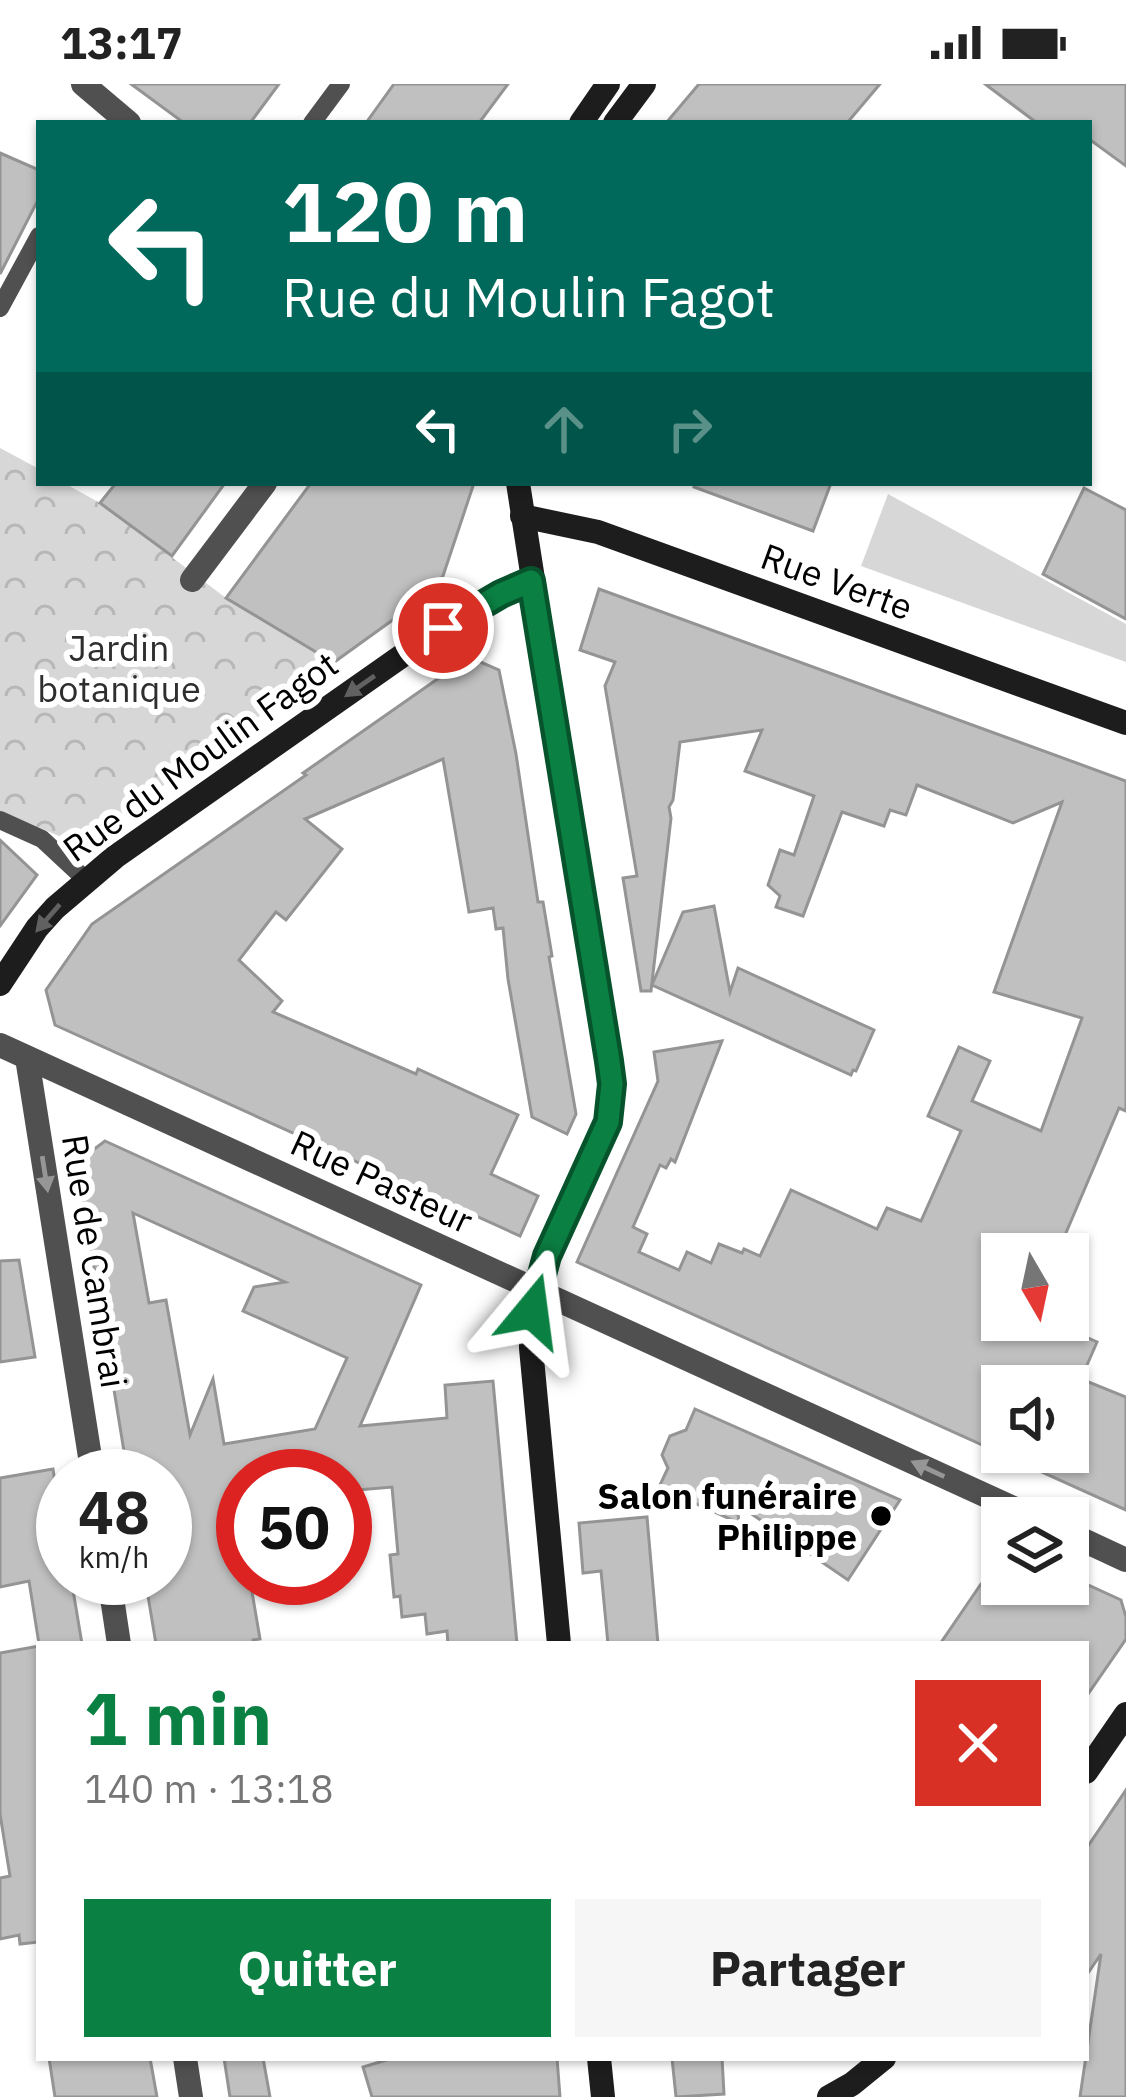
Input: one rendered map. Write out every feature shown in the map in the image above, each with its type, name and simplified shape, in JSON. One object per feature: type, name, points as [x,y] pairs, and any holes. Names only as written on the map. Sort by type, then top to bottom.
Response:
[{"type":"main road","points":[[583,120],[608,84]]},
{"type":"main road","points":[[616,120],[640,86]]},
{"type":"main road","points":[[518,486],[612,1084],[608,1122],[547,1256],[532,1311],[531,1348],[559,1641]]},
{"type":"main road","name":"Rue Verte","points":[[522,516],[598,532],[1126,723]]},
{"type":"main road","name":"Rue du Moulin Fagot","points":[[0,984],[38,928],[86,880],[416,646],[471,610],[531,581]]},
{"type":"main road","points":[[1089,1768],[1126,1714]]},
{"type":"main road","points":[[599,2061],[603,2097]]},
{"type":"main road","points":[[830,2097],[884,2061]]},
{"type":"main road","points":[[871,2097],[887,2061]]},
{"type":"street","points":[[83,84],[125,120]]},
{"type":"street","points":[[192,580],[263,486]]},
{"type":"street","name":"Rue Pasteur","points":[[0,1045],[989,1497]]},
{"type":"street","name":"Rue de Cambrai","points":[[27,1058],[89,1449]]},
{"type":"street","points":[[1089,1543],[1126,1560]]},
{"type":"street","points":[[113,1605],[119,1641]]},
{"type":"street","points":[[185,2061],[191,2097]]},
{"type":"lane","points":[[314,120],[341,84]]},
{"type":"lane","points":[[0,308],[36,242]]},
{"type":"lane","points":[[0,820],[42,839],[86,880]]},
{"type":"green space","name":"Jardin botanique","points":[[0,448],[36,467],[36,486],[69,486],[100,503],[226,598],[316,652],[326,668],[96,834],[59,836],[0,811]]},
{"type":"green space","points":[[888,494],[1126,624],[1126,662],[861,566]]},
{"type":"building","points":[[131,84],[279,84],[252,120],[180,120]]},
{"type":"building","points":[[394,84],[508,84],[481,120],[368,120]]},
{"type":"building","points":[[699,84],[880,84],[850,120],[669,120]]},
{"type":"building","points":[[985,84],[1126,84],[1126,166],[1092,141],[1092,120],[1033,120]]},
{"type":"building","points":[[0,153],[36,169],[36,204],[0,274]]},
{"type":"building","points":[[114,486],[223,486],[172,556],[100,503]]},
{"type":"building","points":[[309,486],[473,486],[443,576],[419,601],[326,668],[316,652],[226,598]]},
{"type":"building","points":[[694,486],[830,486],[813,531]]},
{"type":"building","points":[[1084,488],[1126,510],[1126,619],[1043,574]]},
{"type":"building","points":[[599,589],[1126,781],[1126,1111],[1119,1108],[1066,1233],[981,1233],[981,1341],[1097,1342],[1087,1365],[981,1365],[981,1444],[577,1262],[658,1081],[654,1052],[722,1041],[675,1162],[671,1159],[666,1168],[660,1165],[633,1227],[647,1234],[639,1252],[679,1270],[687,1252],[711,1263],[719,1244],[760,1256],[791,1190],[877,1229],[887,1208],[921,1221],[961,1131],[928,1116],[959,1047],[990,1061],[972,1101],[1041,1131],[1082,1018],[994,992],[1062,802],[1013,823],[917,785],[906,815],[890,810],[884,826],[842,812],[803,916],[776,907],[780,896],[768,885],[780,850],[794,855],[814,796],[745,771],[762,730],[680,742],[651,991],[641,991],[623,878],[637,876],[605,686],[615,662],[580,650]]},
{"type":"building","points":[[469,657],[499,670],[538,902],[543,902],[576,1114],[567,1134],[532,1117],[503,928],[496,929],[493,908],[469,912],[443,759],[305,819],[342,849],[286,920],[276,912],[239,960],[282,1001],[273,1012],[416,1074],[418,1069],[518,1115],[491,1174],[538,1196],[520,1236],[55,1025],[46,990],[92,924]]},
{"type":"building","points":[[0,840],[37,875],[0,926]]},
{"type":"building","points":[[714,906],[730,992],[738,968],[874,1030],[856,1071],[851,1075],[652,985],[683,912]]},
{"type":"building","points":[[105,1141],[421,1285],[360,1426],[447,1418],[445,1385],[493,1381],[517,1641],[448,1641],[447,1631],[427,1634],[425,1614],[402,1617],[400,1596],[394,1597],[390,1555],[398,1554],[392,1487],[372,1489],[372,1449],[216,1449],[216,1605],[254,1605],[260,1639],[156,1641],[150,1605],[192,1605],[192,1449],[124,1449],[77,1162]],"holes":[[[133,1213],[285,1282],[254,1287],[243,1311],[347,1358],[315,1429],[224,1444],[213,1379],[190,1435],[166,1300],[149,1303]]]},
{"type":"building","points":[[19,1260],[35,1357],[0,1362],[0,1261]]},
{"type":"building","points":[[1089,1382],[1126,1397],[1126,1510],[1044,1473],[1089,1473]]},
{"type":"building","points":[[695,1409],[900,1500],[848,1580],[737,1504],[739,1523],[659,1487],[668,1468],[662,1455],[670,1436],[686,1430]]},
{"type":"building","points":[[36,1472],[36,1605],[76,1605],[82,1641],[39,1641],[29,1581],[0,1587],[0,1478]]},
{"type":"building","points":[[647,1517],[658,1641],[608,1641],[601,1571],[583,1573],[579,1523]]},
{"type":"building","points":[[981,1584],[981,1605],[1089,1605],[1089,1585],[1121,1600],[1126,1639],[1089,1693],[1089,1641],[942,1641]]},
{"type":"building","points":[[36,1647],[36,1942],[20,1944],[19,1935],[0,1939],[0,1878],[10,1876],[0,1814],[0,1653]]},
{"type":"building","points":[[1126,1790],[1126,2097],[1080,2097],[1085,2061],[1089,2061],[1101,1954],[1089,1972],[1089,1845]]},
{"type":"building","points":[[49,2061],[151,2061],[157,2097],[55,2097]]},
{"type":"building","points":[[224,2061],[264,2061],[270,2097],[230,2097]]},
{"type":"building","points":[[383,2061],[557,2061],[560,2097],[372,2097],[363,2067]]},
{"type":"building","points":[[672,2061],[722,2061],[724,2094],[676,2097]]},
{"type":"place","name":"Salon funéraire Philippe","points":[[881,1516]]},
{"type":"route","points":[[443,628],[531,581],[612,1084],[608,1122],[547,1256],[532,1311]]}]
